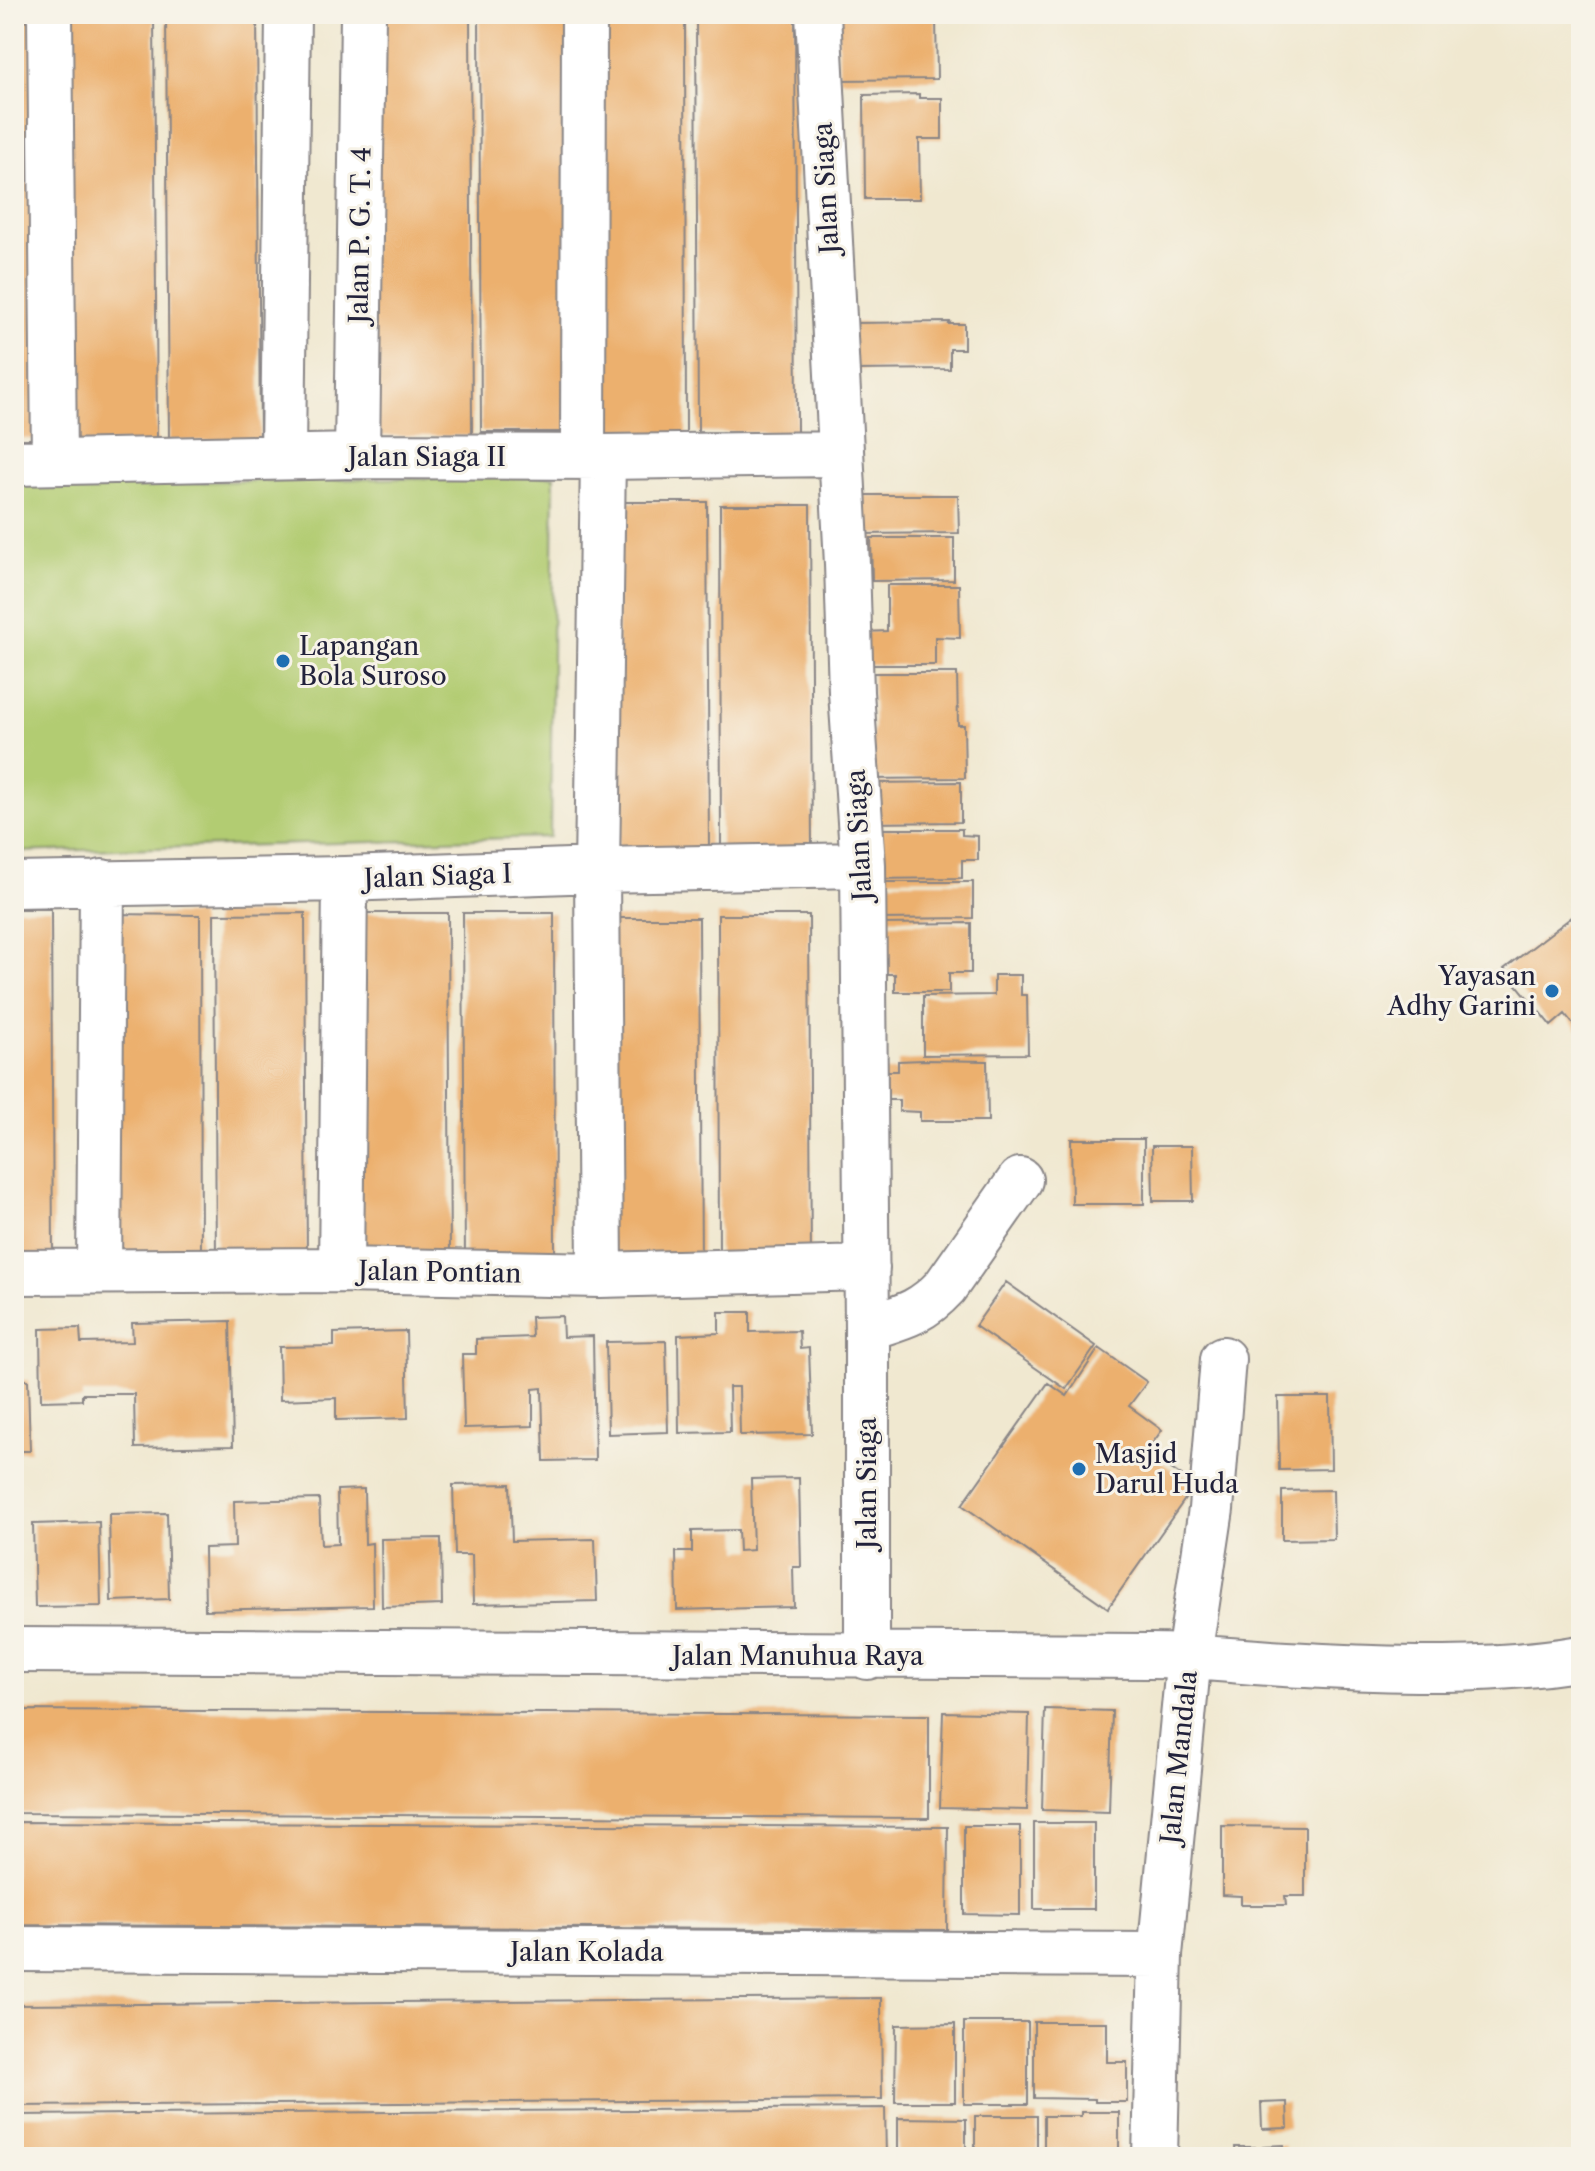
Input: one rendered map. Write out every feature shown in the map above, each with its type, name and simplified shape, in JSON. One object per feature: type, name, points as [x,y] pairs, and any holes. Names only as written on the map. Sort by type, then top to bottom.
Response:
[{"type":"street","points":[[34,462],[50,14]]},
{"type":"street","points":[[283,457],[288,14]]},
{"type":"street","name":"Jalan P. G. T. 4","points":[[357,456],[363,14]]},
{"type":"street","points":[[584,14],[593,457],[600,1275]]},
{"type":"street","name":"Jalan Siaga","points":[[818,14],[851,692],[863,865],[867,1657]]},
{"type":"street","name":"Jalan Siaga II","points":[[34,462],[357,456],[840,454]]},
{"type":"street","name":"Jalan Siaga I","points":[[14,885],[863,865]]},
{"type":"street","points":[[341,1270],[345,879]]},
{"type":"street","points":[[99,1271],[102,882]]},
{"type":"street","points":[[867,1328],[912,1314],[933,1301],[1020,1180]]},
{"type":"street","name":"Jalan Pontian","points":[[14,1272],[341,1270],[600,1275],[867,1268]]},
{"type":"street","name":"Jalan Mandala","points":[[1155,2157],[1160,1955],[1189,1656],[1211,1509],[1223,1359]]},
{"type":"street","name":"Jalan Manuhua Raya","points":[[14,1650],[867,1657],[1189,1656],[1306,1665],[1449,1668],[1548,1664],[1581,1658]]},
{"type":"street","name":"Jalan Kolada","points":[[14,1949],[1160,1955]]},
{"type":"green space","name":"Lapangan Bola Suroso","points":[[554,476],[550,837],[14,852],[14,485]]},
{"type":"building","points":[[14,14],[43,14],[46,439],[14,439]]},
{"type":"building","points":[[63,14],[154,14],[157,443],[66,443]]},
{"type":"building","points":[[166,14],[257,14],[260,441],[169,441]]},
{"type":"building","points":[[372,14],[470,14],[472,436],[373,436]]},
{"type":"building","points":[[479,14],[578,14],[579,432],[481,432]]},
{"type":"building","points":[[586,14],[685,14],[686,434],[588,434]]},
{"type":"building","points":[[696,14],[795,14],[797,433],[698,432]]},
{"type":"building","points":[[838,14],[898,14],[898,18],[936,18],[937,79],[839,80]]},
{"type":"building","points":[[919,94],[919,98],[942,98],[942,139],[919,139],[920,199],[865,199],[864,95]]},
{"type":"building","points":[[852,323],[964,324],[964,349],[950,349],[950,369],[853,370]]},
{"type":"building","points":[[858,495],[958,495],[959,533],[859,534]]},
{"type":"building","points":[[617,502],[707,502],[709,853],[618,853]]},
{"type":"building","points":[[720,505],[810,505],[812,855],[721,855]]},
{"type":"building","points":[[871,538],[954,538],[954,580],[872,581]]},
{"type":"building","points":[[887,585],[959,585],[960,638],[935,637],[935,665],[865,665],[864,632],[887,631]]},
{"type":"building","points":[[873,673],[957,673],[958,725],[964,725],[965,778],[863,779],[874,726]]},
{"type":"building","points":[[961,782],[961,822],[867,823],[867,783]]},
{"type":"building","points":[[870,829],[962,829],[962,835],[978,836],[978,860],[962,860],[962,878],[870,879]]},
{"type":"building","points":[[877,882],[973,882],[973,918],[878,919]]},
{"type":"building","points":[[14,909],[51,909],[53,1259],[14,1259]]},
{"type":"building","name":"Yayasan Adhy Garini","points":[[1581,910],[1581,1034],[1565,1014],[1551,1026],[1504,969]]},
{"type":"building","points":[[305,913],[307,1263],[216,1264],[214,914]]},
{"type":"building","points":[[357,913],[448,913],[450,1263],[359,1263]]},
{"type":"building","points":[[463,913],[554,913],[555,1263],[465,1263]]},
{"type":"building","points":[[109,914],[200,915],[201,1265],[110,1265]]},
{"type":"building","points":[[718,915],[809,915],[811,1265],[719,1265]]},
{"type":"building","points":[[609,918],[699,918],[701,1268],[610,1268]]},
{"type":"building","points":[[971,923],[971,973],[949,973],[949,992],[895,992],[895,974],[880,974],[879,924]]},
{"type":"building","points":[[994,975],[1021,975],[1021,995],[1027,995],[1028,1054],[923,1055],[923,996],[994,995]]},
{"type":"building","points":[[898,1061],[987,1061],[988,1121],[920,1121],[920,1112],[899,1111],[899,1100],[873,1100],[873,1071],[898,1071]]},
{"type":"building","points":[[1071,1139],[1144,1139],[1144,1204],[1072,1204]]},
{"type":"building","points":[[1152,1146],[1192,1146],[1193,1201],[1153,1201]]},
{"type":"building","points":[[1006,1282],[1096,1346],[1066,1389],[975,1326]]},
{"type":"building","points":[[719,1312],[750,1312],[750,1332],[799,1331],[800,1349],[809,1348],[812,1434],[740,1435],[739,1387],[729,1387],[730,1432],[679,1433],[678,1335],[719,1333]]},
{"type":"building","points":[[562,1316],[563,1337],[593,1336],[595,1460],[544,1461],[542,1388],[533,1389],[533,1426],[464,1428],[462,1354],[476,1354],[476,1339],[532,1337],[531,1317]]},
{"type":"building","points":[[230,1321],[233,1446],[135,1448],[134,1394],[82,1394],[82,1400],[41,1401],[40,1329],[80,1328],[81,1343],[133,1342],[132,1323]]},
{"type":"building","points":[[406,1331],[408,1418],[336,1420],[336,1398],[280,1400],[279,1347],[334,1346],[334,1333]]},
{"type":"building","points":[[666,1341],[668,1432],[608,1434],[606,1342]]},
{"type":"building","name":"Masjid Darul Huda","points":[[1099,1348],[1147,1382],[1129,1406],[1162,1430],[1146,1452],[1195,1485],[1108,1608],[962,1505],[1048,1383],[1067,1396]]},
{"type":"building","points":[[14,1380],[28,1380],[30,1451],[14,1451]]},
{"type":"building","points":[[1278,1397],[1330,1397],[1331,1469],[1279,1470]]},
{"type":"building","points":[[799,1478],[801,1567],[793,1567],[794,1607],[677,1610],[676,1552],[692,1552],[692,1531],[738,1530],[739,1551],[753,1550],[751,1479]]},
{"type":"building","points":[[510,1484],[512,1541],[595,1539],[597,1601],[473,1604],[472,1555],[455,1555],[453,1485]]},
{"type":"building","points":[[364,1489],[365,1544],[372,1543],[373,1606],[205,1610],[204,1548],[235,1547],[234,1501],[319,1499],[321,1545],[338,1544],[337,1490]]},
{"type":"building","points":[[1333,1490],[1334,1539],[1282,1540],[1282,1491]]},
{"type":"building","points":[[167,1513],[169,1599],[111,1601],[109,1514]]},
{"type":"building","points":[[99,1522],[101,1606],[35,1607],[33,1524]]},
{"type":"building","points":[[441,1538],[442,1605],[382,1607],[381,1539]]},
{"type":"building","points":[[1045,1709],[1112,1711],[1109,1812],[1042,1810]]},
{"type":"building","points":[[14,1710],[929,1715],[929,1818],[14,1813]]},
{"type":"building","points":[[943,1712],[1029,1714],[1027,1810],[940,1808]]},
{"type":"building","points":[[14,1822],[948,1827],[947,1930],[14,1925]]},
{"type":"building","points":[[1034,1823],[1094,1823],[1094,1909],[1034,1909]]},
{"type":"building","points":[[964,1826],[1020,1826],[1020,1915],[964,1914]]},
{"type":"building","points":[[1222,1826],[1305,1827],[1305,1896],[1285,1896],[1286,1905],[1241,1905],[1241,1896],[1222,1895]]},
{"type":"building","points":[[881,1998],[882,2099],[14,2106],[14,2005]]},
{"type":"building","points":[[964,2022],[1028,2022],[1028,2104],[964,2104]]},
{"type":"building","points":[[1034,2022],[1107,2022],[1107,2062],[1127,2062],[1127,2102],[1034,2098]]},
{"type":"building","points":[[955,2024],[955,2102],[895,2102],[896,2025]]},
{"type":"building","points":[[1287,2102],[1288,2128],[1262,2129],[1261,2103]]},
{"type":"building","points":[[885,2108],[886,2157],[14,2157],[14,2115]]},
{"type":"building","points":[[1081,2112],[1119,2112],[1119,2153],[1096,2153],[1096,2157],[1044,2157],[1044,2116],[1081,2116]]},
{"type":"building","points":[[975,2116],[1037,2116],[1037,2157],[975,2157]]},
{"type":"building","points":[[898,2118],[966,2119],[966,2157],[898,2157]]},
{"type":"building","points":[[1284,2145],[1285,2157],[1264,2157],[1263,2146]]},
{"type":"building","points":[[1235,2147],[1255,2147],[1256,2157],[1236,2157]]},
{"type":"place","name":"Lapangan Bola Suroso","points":[[283,661]]},
{"type":"place","name":"Yayasan Adhy Garini","points":[[1552,991]]},
{"type":"place","name":"Masjid Darul Huda","points":[[1079,1469]]}]
